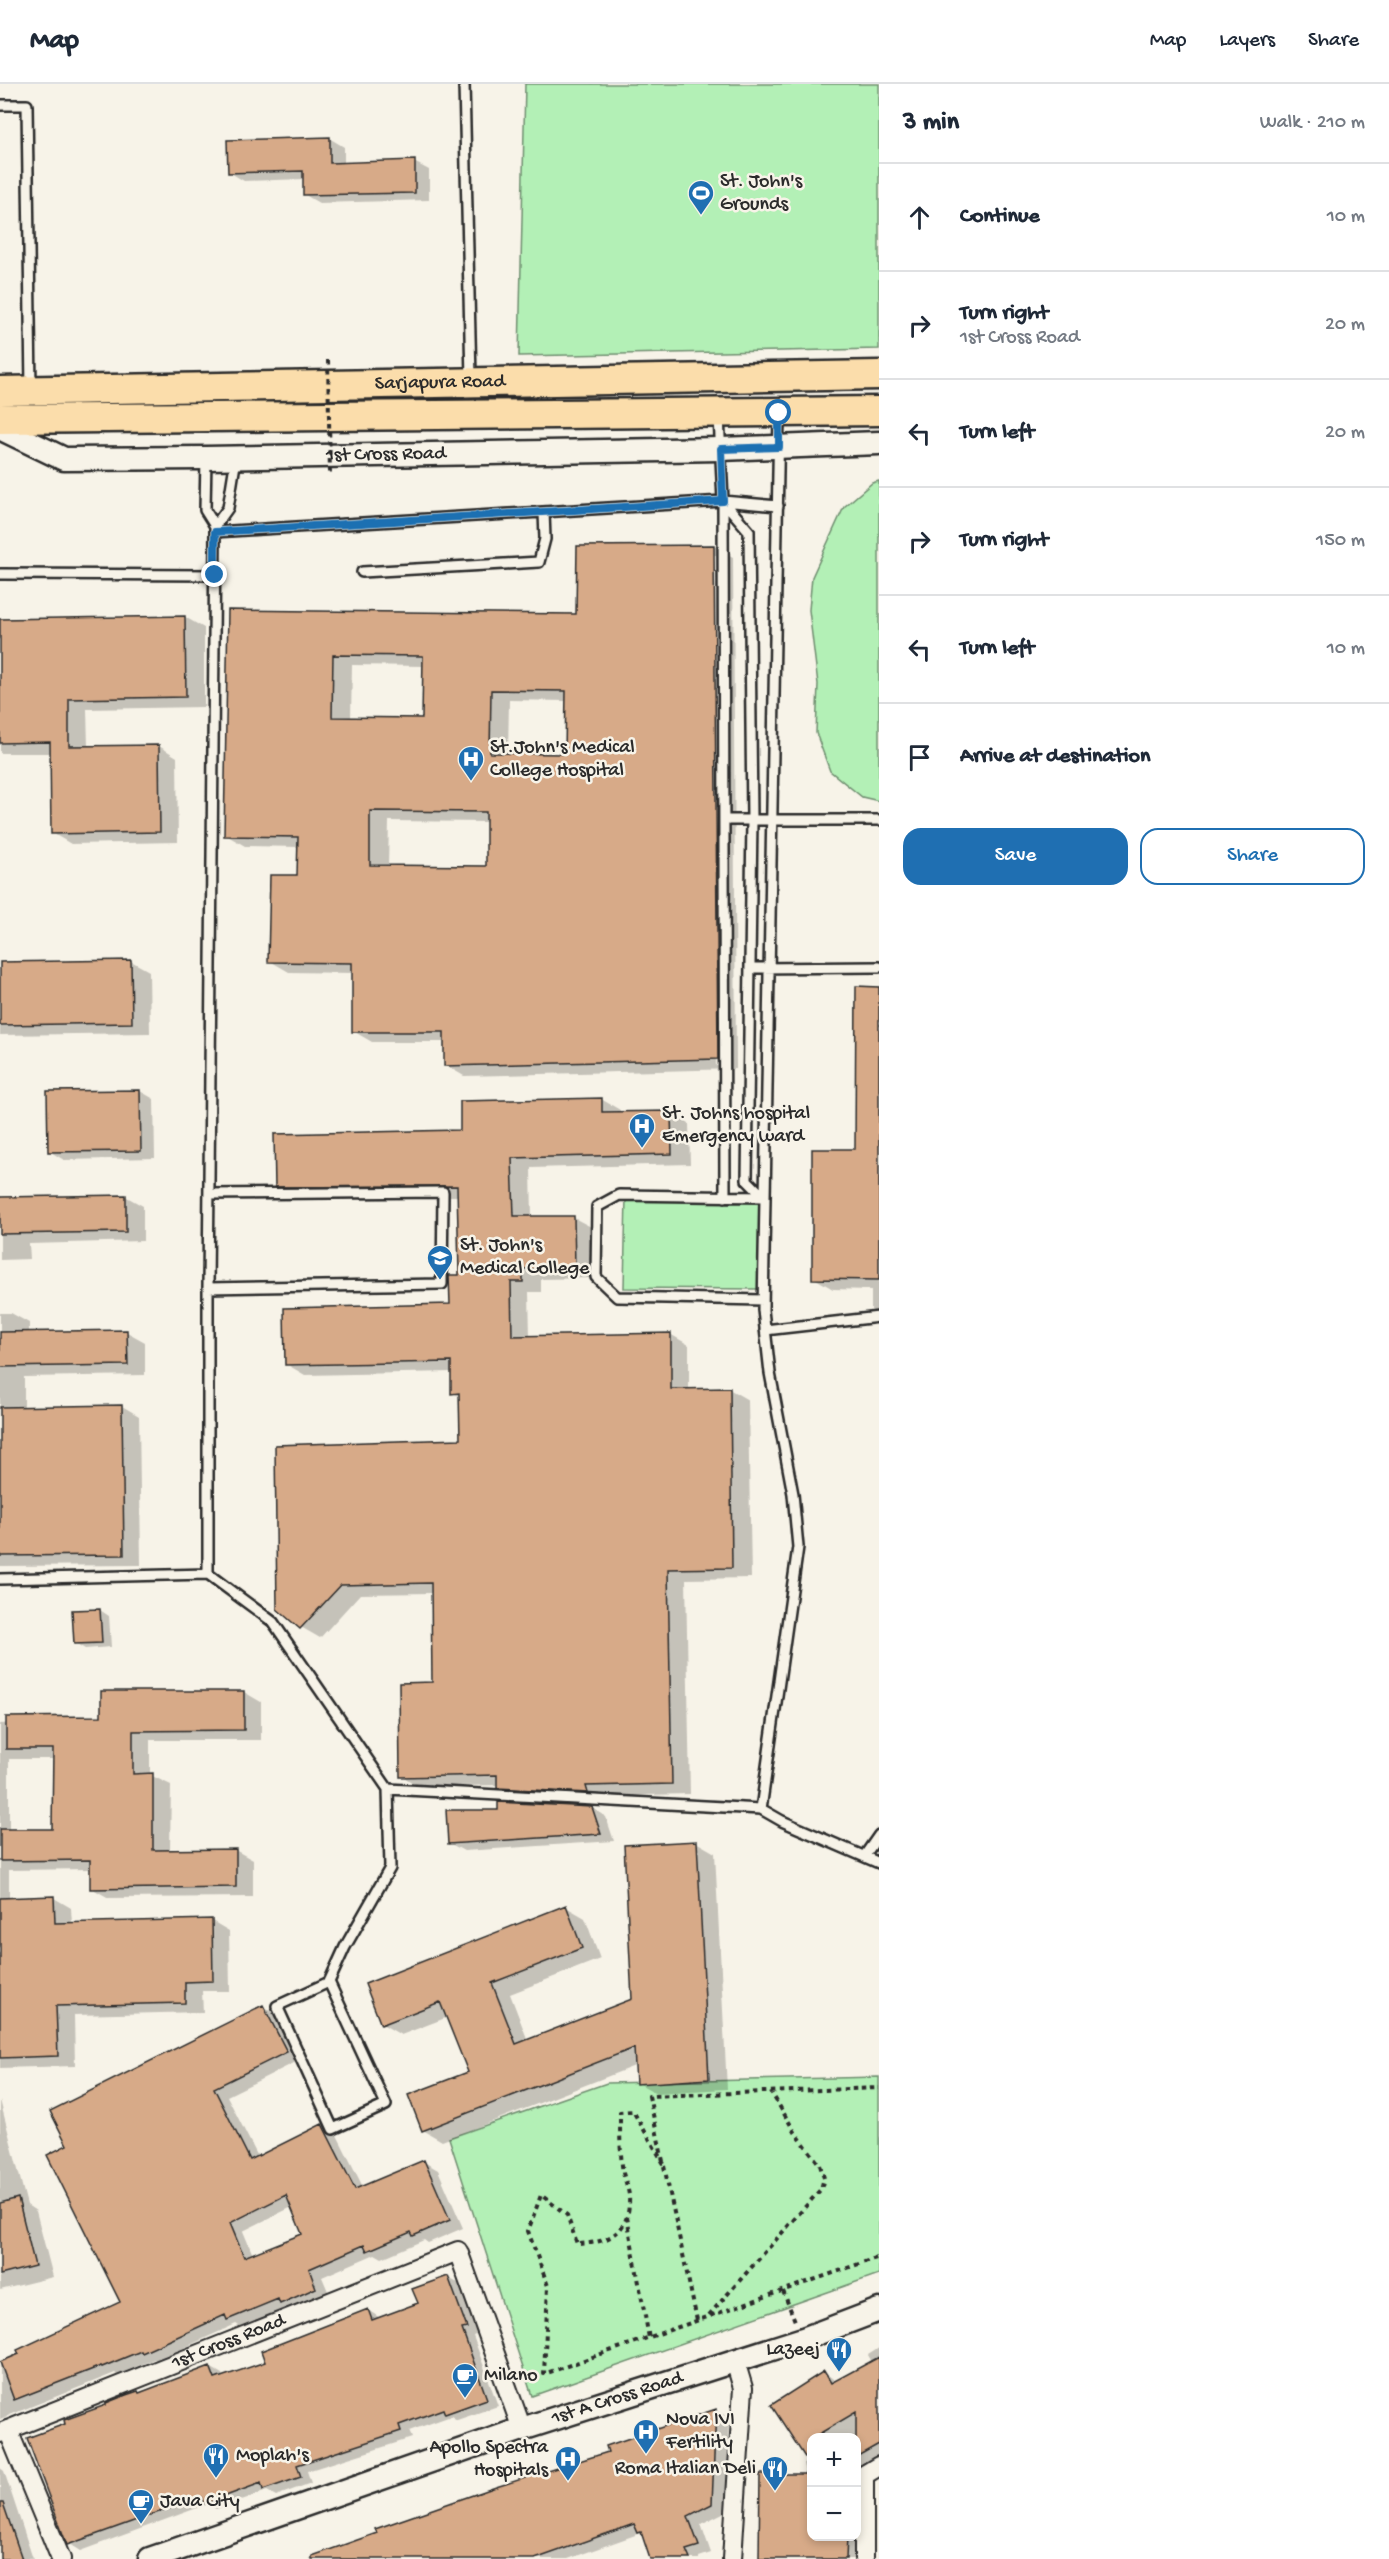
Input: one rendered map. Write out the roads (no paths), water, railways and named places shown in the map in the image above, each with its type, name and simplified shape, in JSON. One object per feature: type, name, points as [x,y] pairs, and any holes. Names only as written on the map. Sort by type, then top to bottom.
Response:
[{"type":"main road","name":"Sarjapura Road","points":[[0,391],[879,375]]},
{"type":"main road","name":"Sarjapura Road","points":[[0,419],[879,411]]},
{"type":"street","name":"1st Cross Road","points":[[0,428],[64,459],[721,449],[879,443]]},
{"type":"street","name":"1st Cross Road","points":[[4,2431],[458,2251],[522,2429]]},
{"type":"street","name":"1st A Cross Road","points":[[150,2559],[522,2429],[803,2339],[879,2310]]},
{"type":"street","points":[[732,2559],[743,2388],[735,2361]]},
{"type":"street","points":[[4,2431],[61,2559]]},
{"type":"street","points":[[869,2551],[871,2470]]},
{"type":"lane","points":[[464,84],[471,384]]},
{"type":"lane","points":[[0,105],[27,105],[31,391]]},
{"type":"lane","points":[[718,413],[723,501],[725,1197]]},
{"type":"lane","points":[[761,1809],[798,1546],[793,1494],[770,1373],[763,1300],[779,413]]},
{"type":"lane","points":[[206,458],[205,510],[215,529],[208,1288],[208,1574]]},
{"type":"lane","points":[[215,529],[228,508],[237,458]]},
{"type":"lane","points":[[215,529],[723,501],[778,506]]},
{"type":"lane","points":[[723,501],[749,531],[752,820],[747,1180],[764,1197]]},
{"type":"lane","points":[[362,572],[538,562],[545,539],[544,512]]},
{"type":"lane","points":[[0,574],[215,575]]},
{"type":"lane","points":[[724,820],[879,820]]},
{"type":"lane","points":[[750,968],[879,967]]},
{"type":"lane","points":[[208,1288],[442,1284],[443,1192],[209,1194]]},
{"type":"lane","points":[[763,1300],[617,1297],[596,1277],[597,1207],[619,1195],[764,1197]]},
{"type":"lane","points":[[765,1330],[879,1317]]},
{"type":"lane","points":[[0,1580],[208,1574],[273,1622],[388,1789],[390,1868],[345,1947],[329,1982],[277,2007],[333,2129],[386,2105],[329,1982]]},
{"type":"lane","points":[[388,1789],[761,1809],[782,1821],[879,1863]]},
{"type":"lane","points":[[865,1855],[879,1835]]},
{"type":"place","name":"St. John's Grounds","points":[[701,216]]},
{"type":"place","name":"St.John's Medical College Hospital","points":[[471,782]]},
{"type":"place","name":"St. Johns hospital Emergency ward","points":[[642,1149]]},
{"type":"place","name":"St. John's Medical College","points":[[440,1281]]},
{"type":"place","name":"Lazeej","points":[[839,2373]]},
{"type":"place","name":"Milano","points":[[465,2399]]},
{"type":"place","name":"Nova IVI Fertility","points":[[646,2455]]},
{"type":"place","name":"Moplah's","points":[[216,2479]]},
{"type":"place","name":"Apollo Spectra Hospitals","points":[[568,2482]]},
{"type":"place","name":"Roma Italian Deli","points":[[775,2492]]},
{"type":"place","name":"Java City","points":[[141,2525]]}]
